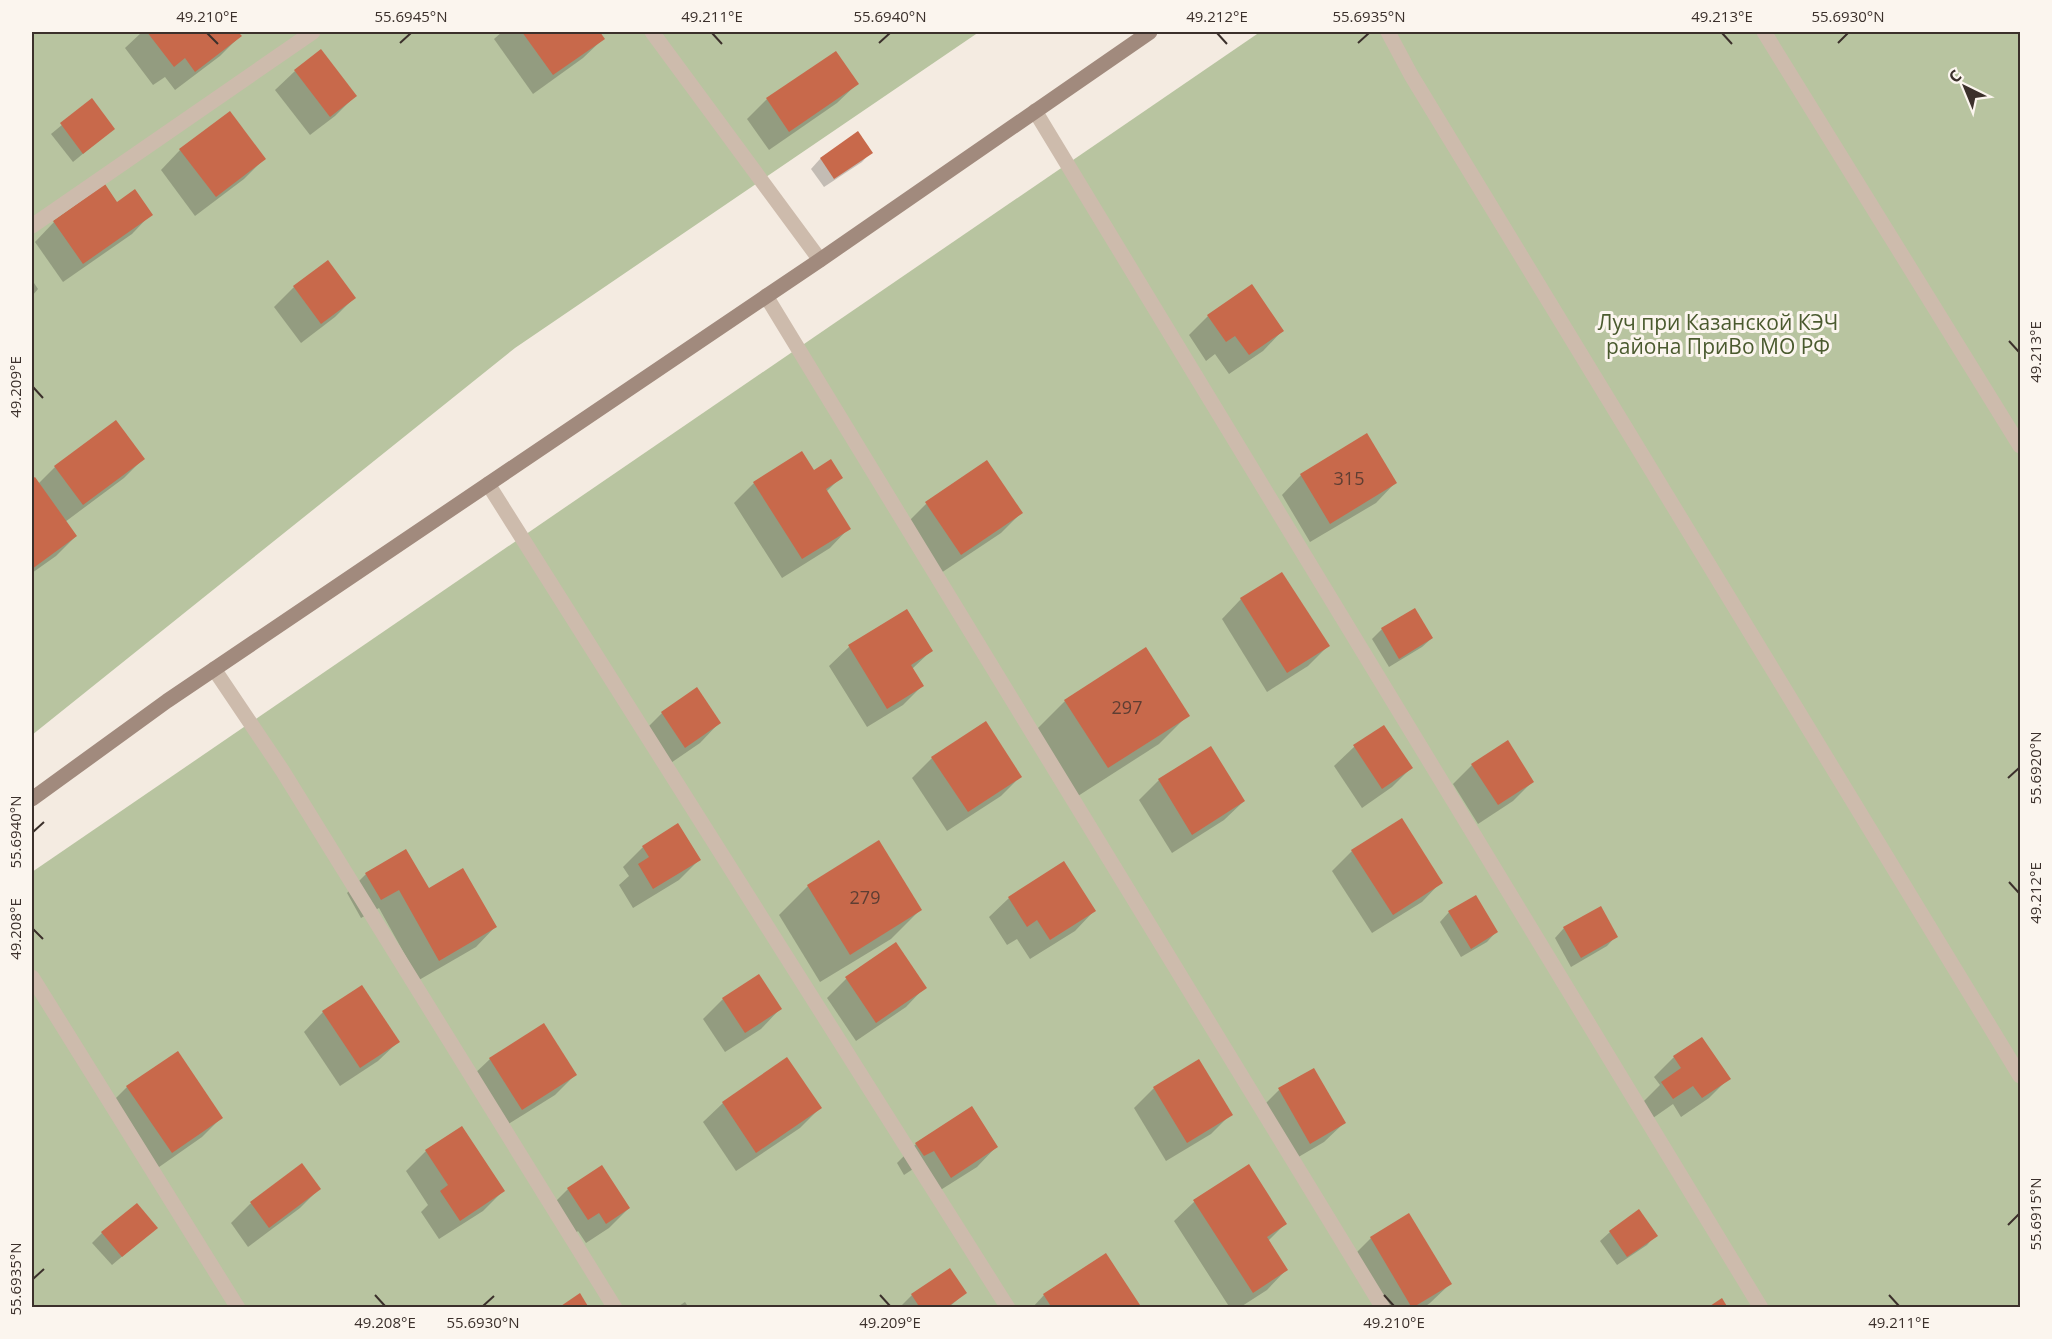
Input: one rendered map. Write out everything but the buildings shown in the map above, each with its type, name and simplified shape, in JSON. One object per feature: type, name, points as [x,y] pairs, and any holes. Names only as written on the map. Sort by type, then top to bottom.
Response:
[{"type":"street","points":[[32,799],[167,701],[820,260],[1150,32]]},
{"type":"lane","points":[[32,226],[313,32]]},
{"type":"lane","points":[[652,32],[820,260]]},
{"type":"lane","points":[[1388,32],[1411,75],[2020,1076]]},
{"type":"lane","points":[[1764,32],[2020,446]]},
{"type":"lane","points":[[1035,111],[1761,1308]]},
{"type":"lane","points":[[766,296],[1383,1308]]},
{"type":"lane","points":[[488,484],[1008,1308]]},
{"type":"lane","points":[[214,669],[282,770],[615,1308]]},
{"type":"lane","points":[[32,977],[238,1308]]},
{"type":"green space","points":[[32,32],[979,32],[515,348],[32,735]]},
{"type":"green space","name":"Луч при Казанской КЭЧ района ПриВо МО РФ","points":[[1260,32],[2020,32],[2020,1307],[32,1308],[32,872]]}]
